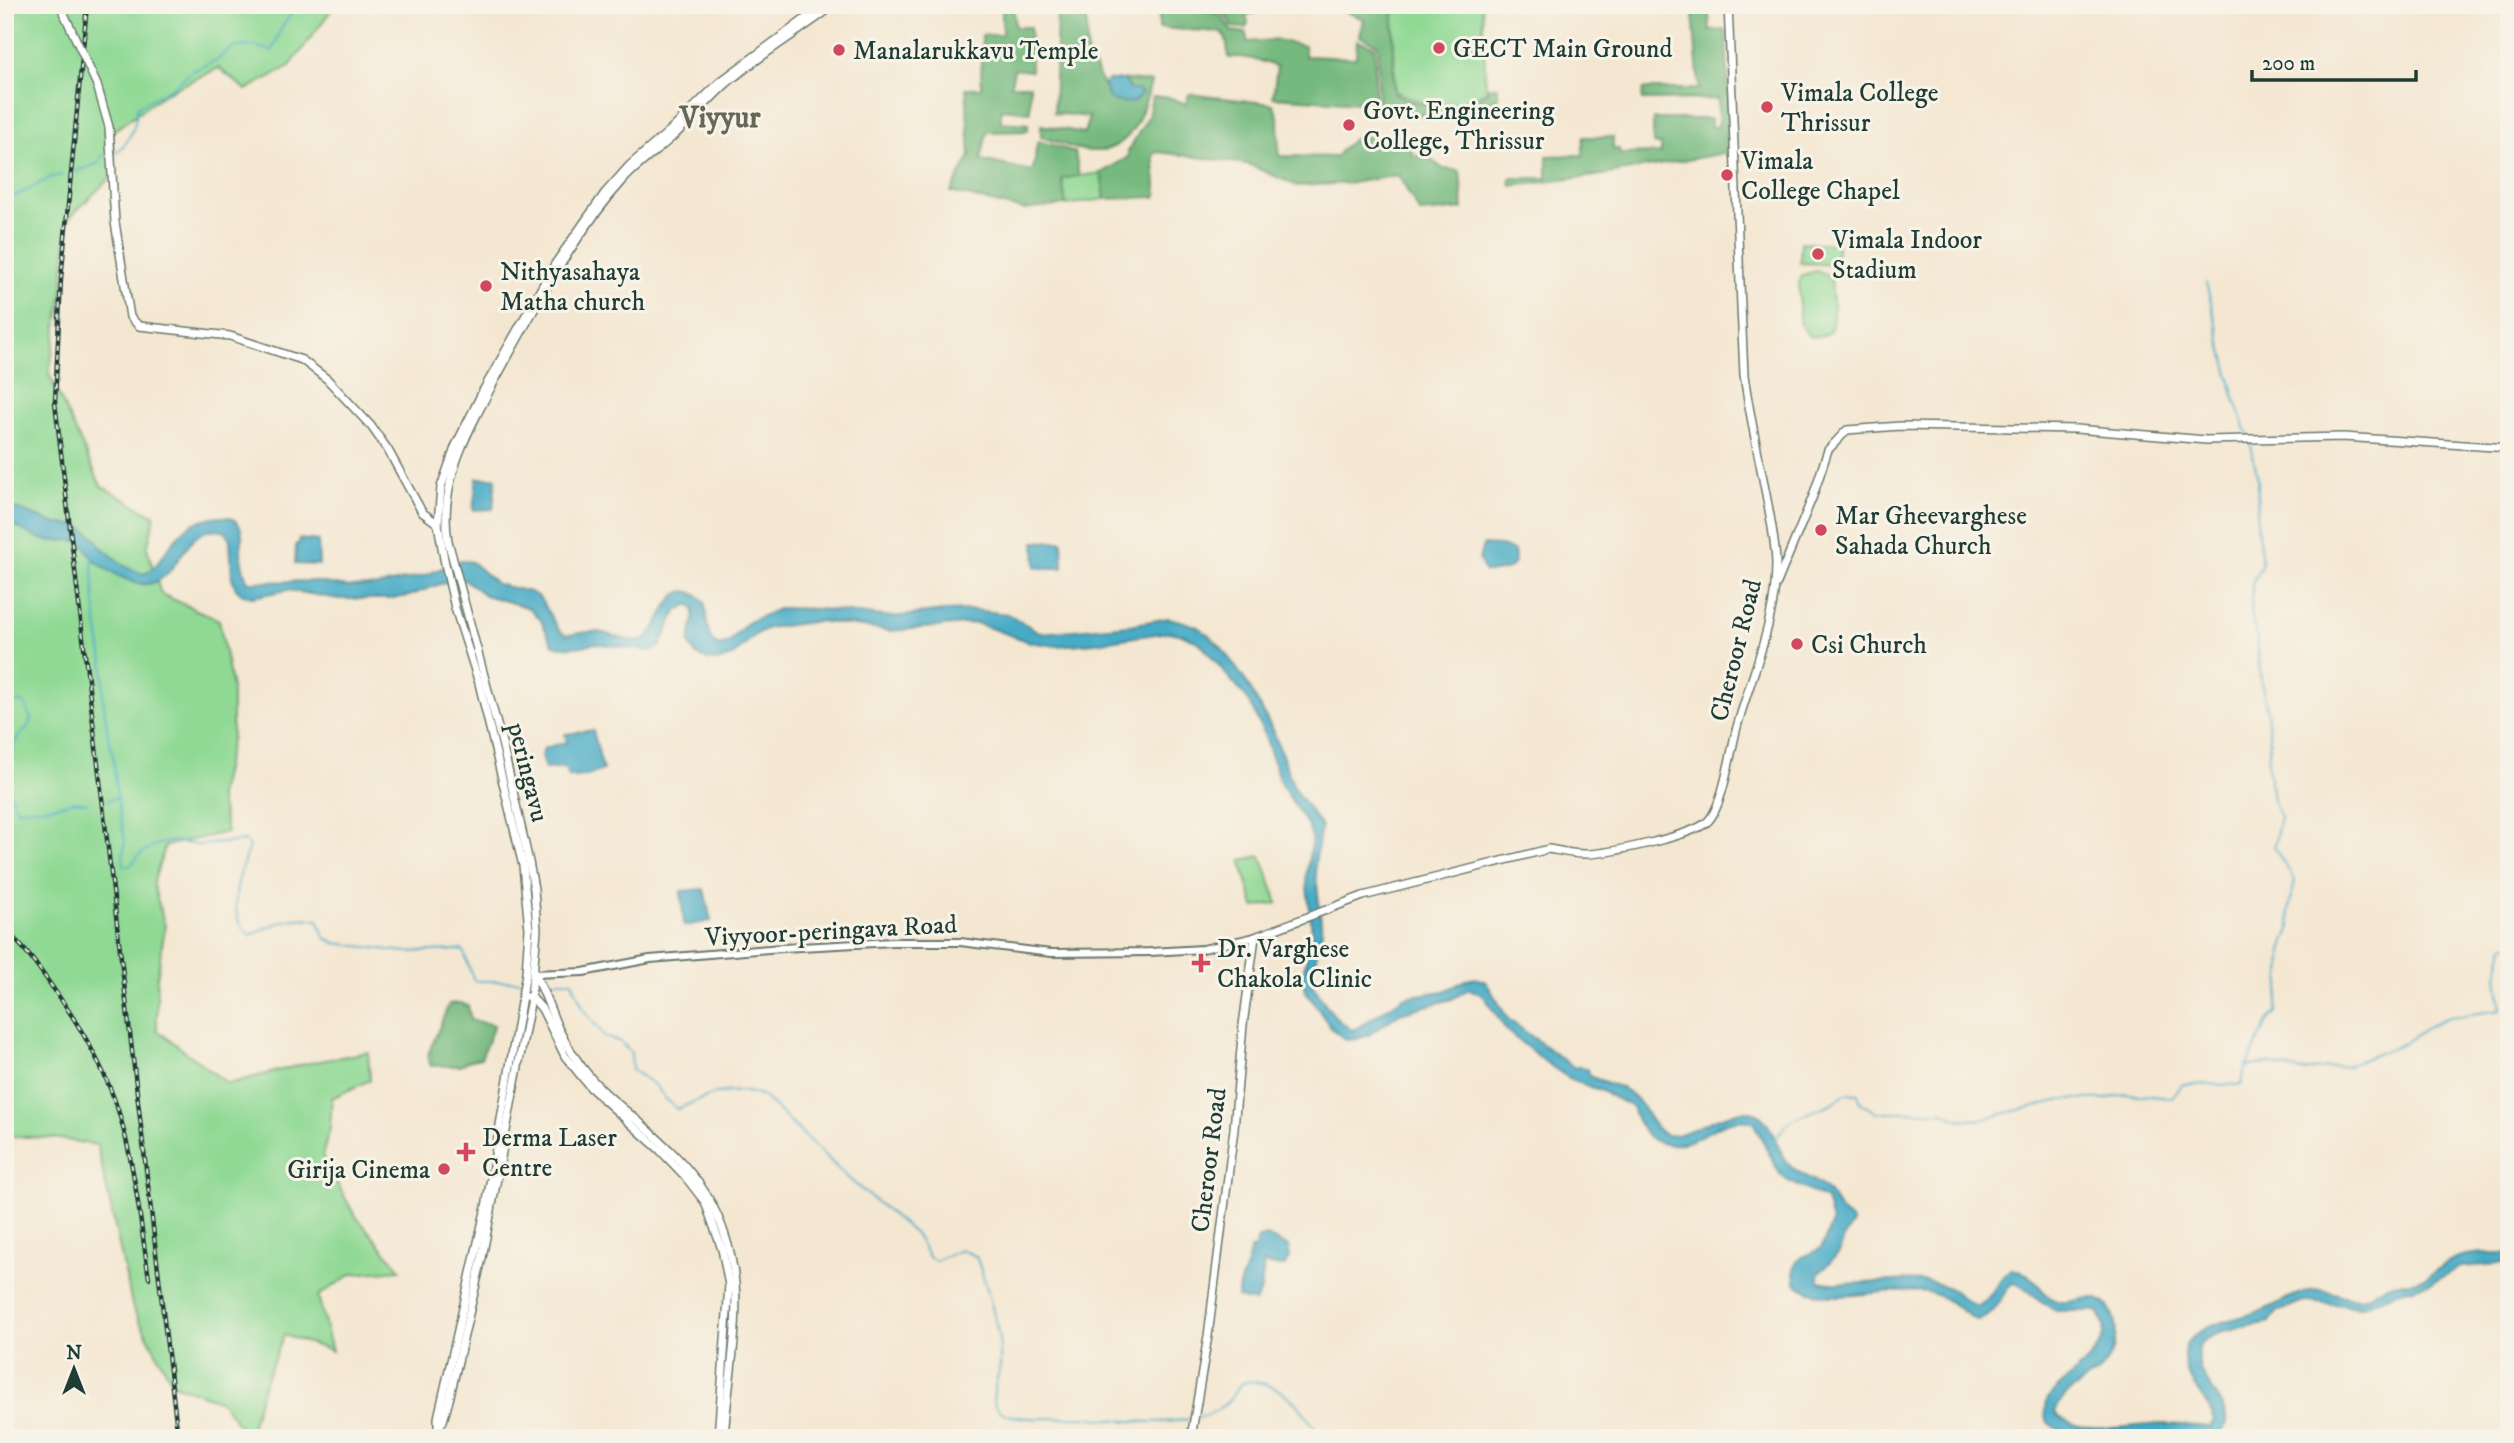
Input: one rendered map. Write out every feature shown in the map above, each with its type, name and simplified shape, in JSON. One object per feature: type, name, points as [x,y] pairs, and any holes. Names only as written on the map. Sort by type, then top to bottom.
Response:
[{"type":"main road","points":[[60,5],[97,85],[109,127],[115,222],[133,323],[139,326],[230,336],[302,360],[327,379],[371,426],[388,450],[422,512],[442,524]]},
{"type":"main road","points":[[439,1426],[449,1400],[482,1258],[531,998],[532,978],[528,898],[523,866],[447,560],[442,524],[448,489],[469,430],[554,276],[595,215],[640,163],[671,139],[719,90],[822,9],[834,5]]},
{"type":"main road","name":"Cheroor Road","points":[[1191,1438],[1233,1139],[1243,1025],[1255,937],[1324,908],[1363,896],[1549,849],[1587,854],[1619,851],[1699,828],[1708,821],[1716,806],[1769,621],[1776,587],[1770,514],[1744,375],[1728,5]]},
{"type":"main road","points":[[1776,587],[1813,496],[1828,450],[1847,430],[1900,426],[2076,429],[2206,440],[2343,438],[2509,448]]},
{"type":"main road","name":"peringavu","points":[[455,585],[502,743],[532,875],[537,930],[532,978]]},
{"type":"main road","points":[[438,1438],[438,1418],[486,1207],[522,996],[532,978]]},
{"type":"main road","points":[[532,978],[576,1060],[608,1097],[657,1138],[694,1175],[717,1212],[729,1247],[735,1283],[724,1438]]},
{"type":"main road","points":[[522,996],[531,998],[542,1009],[565,1056],[585,1081],[660,1150],[697,1189],[705,1202],[722,1249],[729,1285],[718,1438]]},
{"type":"street","name":"Viyyoor-peringava Road","points":[[532,978],[583,972],[650,958],[881,943],[960,942],[1051,953],[1150,952],[1203,949],[1255,937]]},
{"type":"green space","points":[[5,5],[335,5],[290,66],[246,90],[219,68],[167,92],[112,132],[115,173],[67,220],[63,290],[49,374],[101,486],[155,516],[147,548],[161,594],[219,620],[232,688],[232,736],[219,796],[227,832],[165,846],[153,884],[165,926],[157,978],[157,1030],[228,1084],[304,1064],[368,1052],[370,1080],[332,1098],[330,1128],[322,1156],[354,1214],[401,1270],[352,1274],[318,1296],[332,1351],[284,1335],[262,1389],[248,1438],[221,1401],[173,1384],[133,1309],[97,1145],[54,1138],[5,1136]]},
{"type":"green space","points":[[1002,5],[1031,5],[1031,9],[1014,9],[1015,27],[1030,27],[1031,71],[1014,69],[1011,85],[1030,85],[1030,112],[1001,109],[1001,122],[1028,124],[1028,131],[987,132],[981,160],[1032,171],[1038,141],[1075,152],[1079,176],[1062,179],[1066,205],[1024,210],[951,192],[970,156],[966,88],[981,88],[982,35],[1002,35]]},
{"type":"green space","points":[[1039,5],[1087,5],[1087,52],[1110,99],[1138,90],[1130,90],[1125,80],[1151,82],[1138,121],[1131,132],[1112,148],[1083,150],[1041,137],[1041,125],[1084,133],[1089,117],[1054,113],[1057,12],[1039,11]]},
{"type":"green space","points":[[1159,5],[1189,5],[1222,16],[1231,31],[1247,33],[1247,42],[1275,40],[1305,46],[1305,56],[1356,58],[1357,40],[1375,47],[1375,104],[1273,97],[1277,67],[1260,60],[1229,58],[1226,38],[1221,32],[1159,28]]},
{"type":"green space","points":[[1201,5],[1266,5],[1266,10],[1246,15],[1246,28],[1232,27],[1225,14]]},
{"type":"green space","points":[[1346,5],[1393,5],[1394,93],[1418,103],[1441,107],[1465,104],[1477,99],[1488,92],[1488,87],[1498,87],[1498,98],[1479,111],[1458,115],[1418,115],[1394,105],[1378,104],[1378,45],[1360,36],[1364,19],[1346,12]]},
{"type":"green space","name":"GECT Main Ground","points":[[1393,5],[1482,5],[1486,91],[1463,102],[1440,105],[1418,101],[1395,91]]},
{"type":"green space","points":[[1709,13],[1710,31],[1726,30],[1731,152],[1603,175],[1511,186],[1510,178],[1547,178],[1547,156],[1583,155],[1583,137],[1613,137],[1613,149],[1619,149],[1619,154],[1661,153],[1661,144],[1653,144],[1653,119],[1711,119],[1711,127],[1718,127],[1718,99],[1642,100],[1643,89],[1699,89],[1693,14]]},
{"type":"green space","points":[[1189,94],[1273,104],[1278,116],[1279,156],[1336,157],[1357,137],[1404,136],[1406,145],[1412,145],[1412,155],[1427,156],[1443,169],[1460,171],[1463,209],[1420,213],[1398,175],[1351,183],[1297,186],[1248,164],[1159,152],[1153,154],[1157,194],[1155,197],[1105,199],[1101,173],[1128,157],[1128,151],[1148,117],[1152,97],[1168,97],[1186,104]]},
{"type":"green space","points":[[1101,173],[1105,199],[1066,205],[1062,178]]},
{"type":"green space","name":"Vimala Indoor Stadium","points":[[1801,242],[1837,244],[1836,265],[1800,263]]},
{"type":"green space","points":[[1816,271],[1831,279],[1832,326],[1823,335],[1809,336],[1799,323],[1799,283],[1802,275]]},
{"type":"green space","points":[[1261,856],[1278,903],[1254,907],[1241,860]]},
{"type":"green space","points":[[461,1003],[468,1006],[471,1020],[494,1025],[481,1058],[460,1066],[431,1066],[427,1057],[449,1004]]},
{"type":"water","points":[[1109,80],[1125,80],[1130,90],[1142,93],[1132,102],[1110,100],[1103,84]]},
{"type":"water","points":[[477,478],[496,478],[493,509],[473,510]]},
{"type":"water","points":[[5,505],[57,524],[78,525],[126,567],[143,574],[154,567],[186,528],[201,520],[224,517],[238,523],[241,529],[242,559],[248,582],[314,581],[347,587],[377,586],[423,576],[461,560],[472,562],[497,584],[530,592],[539,597],[559,630],[566,635],[599,632],[629,640],[647,637],[669,603],[683,591],[704,601],[709,633],[714,643],[719,646],[728,643],[748,622],[781,608],[820,609],[892,617],[973,610],[1008,614],[1041,633],[1130,625],[1168,618],[1196,626],[1221,647],[1247,683],[1273,731],[1295,790],[1321,826],[1315,864],[1322,932],[1312,983],[1338,1020],[1352,1030],[1404,997],[1445,991],[1476,978],[1486,982],[1508,1019],[1575,1068],[1580,1066],[1588,1069],[1589,1076],[1630,1093],[1655,1125],[1667,1135],[1682,1133],[1734,1112],[1753,1112],[1760,1116],[1771,1130],[1788,1163],[1826,1190],[1853,1223],[1845,1235],[1839,1253],[1818,1274],[1819,1281],[1845,1284],[1911,1280],[1928,1282],[1948,1288],[1978,1306],[1988,1298],[2011,1269],[2027,1274],[2059,1302],[2086,1298],[2101,1301],[2109,1309],[2115,1324],[2115,1343],[2110,1358],[2102,1369],[2061,1401],[2055,1413],[2078,1426],[2106,1429],[2161,1424],[2210,1427],[2214,1420],[2211,1411],[2190,1378],[2184,1359],[2189,1340],[2197,1333],[2310,1291],[2324,1290],[2353,1298],[2365,1297],[2388,1285],[2425,1278],[2462,1256],[2509,1253],[2509,1263],[2460,1267],[2431,1283],[2394,1293],[2361,1307],[2308,1301],[2279,1310],[2269,1322],[2223,1331],[2204,1340],[2199,1347],[2200,1369],[2225,1413],[2223,1430],[2215,1437],[2168,1433],[2095,1435],[2060,1430],[2049,1424],[2045,1415],[2046,1404],[2051,1395],[2091,1358],[2099,1346],[2104,1335],[2104,1323],[2096,1311],[2052,1309],[2018,1284],[2012,1283],[1994,1310],[1976,1320],[1940,1296],[1917,1291],[1843,1296],[1809,1292],[1795,1283],[1794,1267],[1797,1261],[1823,1245],[1832,1223],[1826,1199],[1788,1181],[1780,1174],[1753,1122],[1728,1123],[1683,1143],[1658,1142],[1641,1128],[1632,1107],[1604,1092],[1572,1080],[1548,1064],[1507,1031],[1483,995],[1469,989],[1452,999],[1400,1013],[1370,1034],[1357,1039],[1346,1040],[1332,1029],[1305,990],[1302,979],[1312,932],[1306,877],[1312,838],[1308,826],[1281,784],[1263,731],[1248,700],[1200,643],[1184,635],[1169,632],[1056,646],[1029,642],[976,623],[891,631],[819,621],[768,628],[755,635],[734,655],[720,661],[710,661],[696,655],[689,643],[694,608],[688,604],[676,612],[660,647],[650,651],[594,643],[563,647],[553,645],[540,619],[529,608],[485,595],[465,580],[440,584],[409,596],[390,599],[339,599],[287,590],[253,597],[243,595],[236,589],[232,578],[230,540],[226,532],[212,530],[201,534],[159,580],[147,584],[133,582],[101,565],[81,543],[73,540],[44,540],[5,522]]},
{"type":"water","points":[[299,539],[318,541],[319,565],[295,564],[296,544],[299,544]]},
{"type":"water","points":[[1062,541],[1063,568],[1036,568],[1035,542]]},
{"type":"water","points":[[1483,545],[1501,546],[1514,551],[1514,563],[1503,571],[1485,572],[1479,559]]},
{"type":"water","points":[[593,730],[603,770],[587,776],[569,777],[565,767],[545,769],[541,755],[544,748],[567,742],[565,734]]},
{"type":"water","points":[[704,889],[711,921],[684,926],[681,891]]},
{"type":"water","points":[[1267,1236],[1289,1247],[1285,1266],[1267,1265],[1264,1262],[1261,1290],[1255,1302],[1238,1298],[1239,1285],[1250,1249],[1255,1248],[1258,1238]]},
{"type":"waterway","points":[[115,153],[131,133],[137,107],[173,87],[192,71],[217,60],[233,47],[254,46],[272,51],[282,27],[297,5]]},
{"type":"waterway","points":[[74,172],[97,164],[103,156]]},
{"type":"waterway","points":[[5,201],[52,177],[62,175]]},
{"type":"waterway","points":[[2206,283],[2235,399],[2248,435]]},
{"type":"waterway","points":[[1774,1139],[1789,1122],[1832,1103],[1845,1094],[1858,1094],[1861,1103],[1875,1112],[1943,1112],[1958,1119],[1977,1120],[2066,1099],[2105,1099],[2127,1094],[2172,1098],[2183,1084],[2241,1085],[2245,1069],[2269,1020],[2276,1012],[2282,950],[2290,929],[2289,908],[2295,881],[2274,847],[2280,817],[2273,800],[2268,765],[2270,743],[2267,709],[2261,682],[2256,630],[2251,613],[2252,584],[2262,563],[2257,525],[2258,480],[2250,440]]},
{"type":"waterway","points":[[92,557],[96,616],[104,669],[103,698],[125,842],[124,865],[131,865],[139,855],[153,846],[171,841],[198,845],[245,841],[249,847],[238,881],[236,906],[243,927],[251,935],[292,920],[318,920],[324,937],[335,943],[405,952],[463,950],[474,981],[523,981]]},
{"type":"waterway","points":[[5,700],[24,703],[31,719],[15,742],[10,758],[9,785],[17,809],[50,807],[76,801],[87,803]]},
{"type":"waterway","points":[[107,800],[116,798]]},
{"type":"waterway","points":[[2247,1066],[2268,1064],[2302,1071],[2347,1066],[2404,1043],[2432,1024],[2449,1017],[2501,1010],[2497,975],[2505,944],[2509,944]]},
{"type":"waterway","points":[[543,981],[572,981],[584,1010],[605,1037],[621,1042],[631,1053],[632,1070],[655,1085],[677,1109],[716,1093],[740,1091],[762,1095],[849,1179],[915,1234],[929,1257],[935,1261],[961,1250],[976,1256],[989,1295],[999,1340],[1000,1365],[993,1398],[996,1407],[1002,1412],[1035,1418],[1078,1417],[1148,1422],[1190,1419]]},
{"type":"waterway","points":[[1199,1417],[1224,1405],[1241,1384],[1262,1383],[1289,1397],[1304,1412],[1321,1438]]},
{"type":"railway","points":[[87,5],[61,279],[55,402],[178,1438]]},
{"type":"railway","points":[[5,930],[31,958],[72,1016],[90,1046],[112,1094],[129,1151],[149,1278]]},
{"type":"place","name":"GECT Main Ground","points":[[1439,48]]},
{"type":"place","name":"Manalarukkavu Temple","points":[[839,50]]},
{"type":"place","name":"Vimala College Thrissur","points":[[1767,107]]},
{"type":"place","name":"Govt. Engineering College, Thrissur","points":[[1349,125]]},
{"type":"place","name":"Vimala College Chapel","points":[[1727,175]]},
{"type":"place","name":"Vimala Indoor Stadium","points":[[1818,254]]},
{"type":"place","name":"Nithyasahaya Matha church","points":[[486,286]]},
{"type":"place","name":"Mar Gheevarghese Sahada Church","points":[[1821,530]]},
{"type":"place","name":"Csi Church","points":[[1797,644]]},
{"type":"place","name":"Dr. Varghese Chakola Clinic","points":[[1201,963]]},
{"type":"place","name":"Derma Laser Centre","points":[[466,1152]]},
{"type":"place","name":"Girija Cinema","points":[[444,1169]]},
{"type":"district","name":"Viyyur","points":[[720,117]]}]
